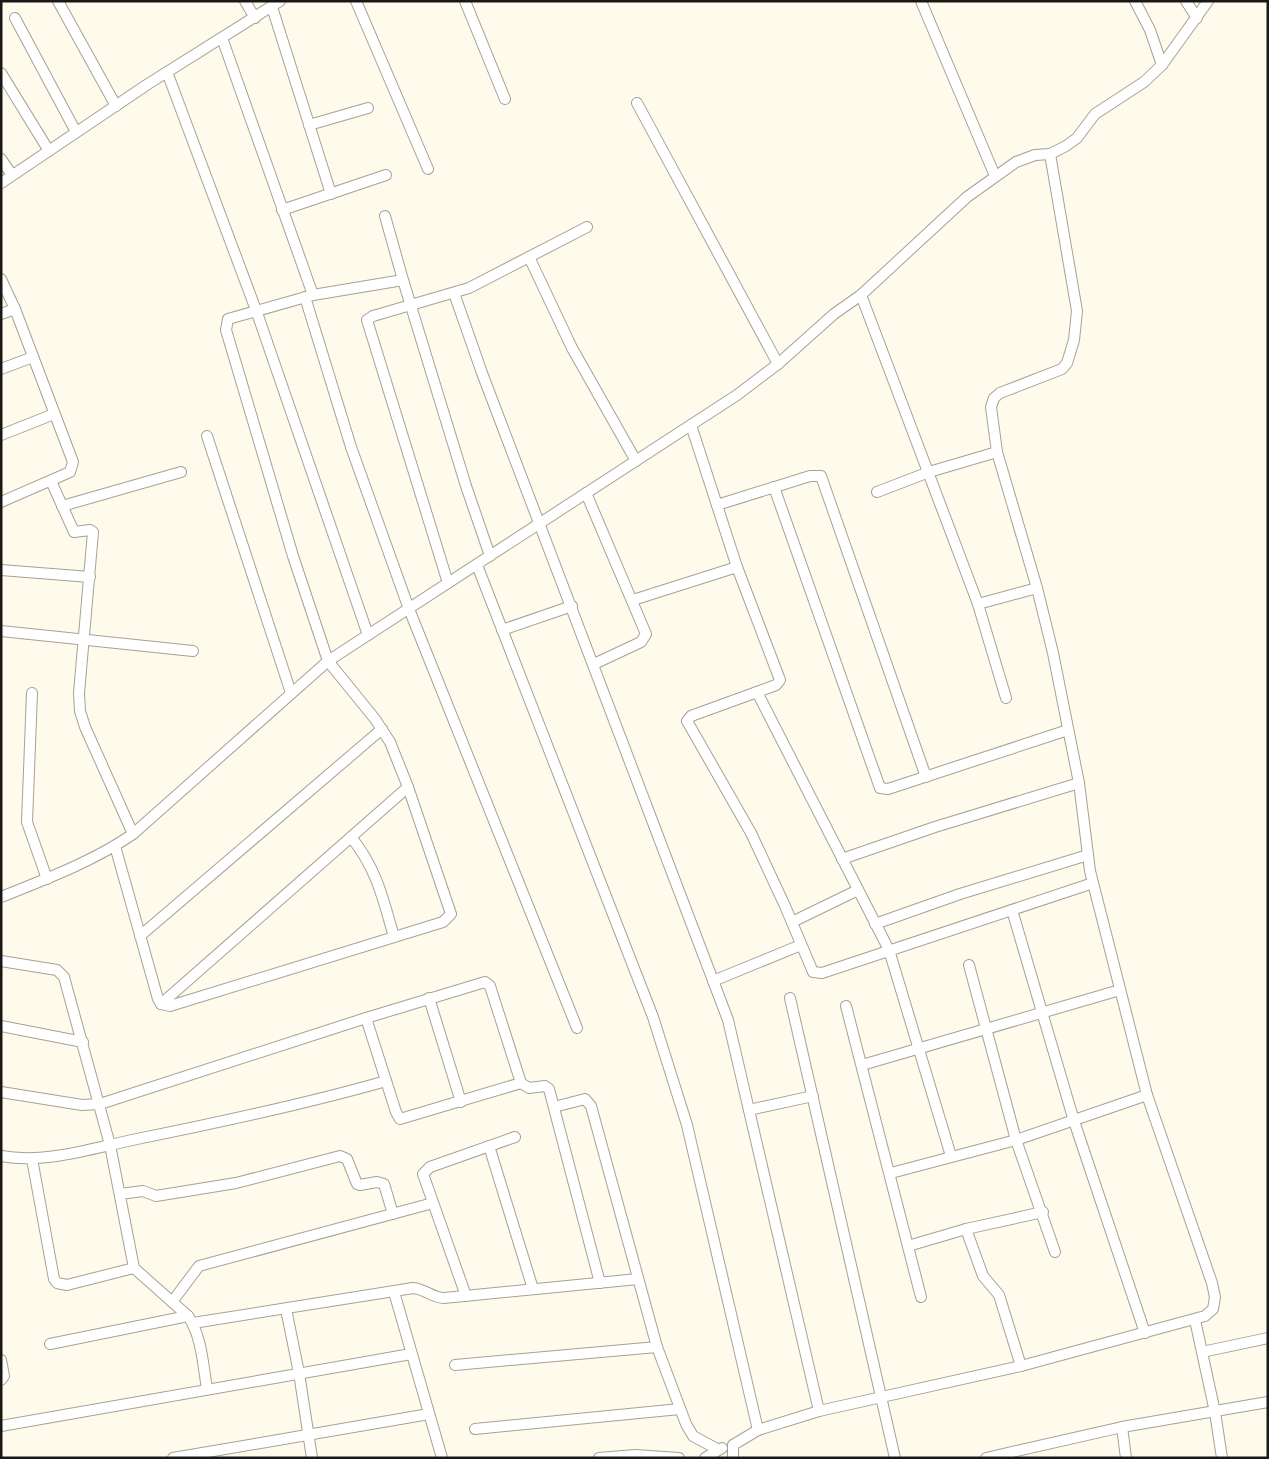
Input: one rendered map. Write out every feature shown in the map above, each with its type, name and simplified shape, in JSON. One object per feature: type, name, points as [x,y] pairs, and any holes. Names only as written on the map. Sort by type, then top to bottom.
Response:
[{"type":"street","points":[[58,1],[116,106]]},
{"type":"street","points":[[245,1],[255,18]]},
{"type":"street","points":[[356,1],[428,169]]},
{"type":"street","points":[[465,1],[505,99]]},
{"type":"street","points":[[921,1],[995,176]]},
{"type":"street","points":[[1135,1],[1150,30],[1162,65]]},
{"type":"street","points":[[1186,1],[1197,18]]},
{"type":"street","points":[[1,897],[47,879],[116,846],[134,834],[328,661],[737,395],[778,364],[834,314],[861,295],[967,197],[1016,162],[1035,155],[1050,154],[1066,146],[1077,138],[1095,114],[1144,82],[1162,65],[1208,1]]},
{"type":"street","points":[[1,183],[167,72],[276,4],[330,194]]},
{"type":"street","points":[[15,18],[76,132]]},
{"type":"street","points":[[222,38],[282,210],[309,296],[351,446],[409,609],[577,1028]]},
{"type":"street","points":[[167,72],[256,310],[368,635]]},
{"type":"street","points":[[1,73],[49,151]]},
{"type":"street","points":[[636,103],[778,364]]},
{"type":"street","points":[[309,124],[368,108]]},
{"type":"street","points":[[705,1458],[717,1449],[733,1446],[758,1430],[819,1411],[1021,1366],[1195,1320],[1213,1309],[1213,1290],[1146,1095],[1093,883],[1079,783],[1053,653],[1037,588],[997,452],[991,419],[994,398],[1007,389],[1062,369],[1067,363],[1074,340],[1077,312],[1050,154]]},
{"type":"street","points":[[1,159],[12,175]]},
{"type":"street","points":[[282,210],[386,175]]},
{"type":"street","points":[[385,216],[466,486],[490,556]]},
{"type":"street","points":[[448,583],[366,323],[369,317],[483,282],[587,228]]},
{"type":"street","points":[[529,257],[572,348],[636,461]]},
{"type":"street","points":[[1,279],[15,309],[73,462],[70,472],[1,502]]},
{"type":"street","points":[[116,846],[158,1000],[162,1004],[170,1006],[444,922],[451,914],[408,787],[382,729],[328,661],[293,556],[225,324],[228,319],[309,296],[404,280]]},
{"type":"street","points":[[454,292],[482,373],[728,1020],[819,1411]]},
{"type":"street","points":[[861,295],[978,604],[1006,698]]},
{"type":"street","points":[[1,314],[15,309]]},
{"type":"street","points":[[1,369],[33,357]]},
{"type":"street","points":[[1,435],[54,414]]},
{"type":"street","points":[[691,424],[737,567],[780,680],[776,685],[691,716],[687,721],[750,833],[792,922],[813,972],[817,974],[1093,883]]},
{"type":"street","points":[[207,436],[291,693]]},
{"type":"street","points":[[877,492],[928,472],[997,452]]},
{"type":"street","points":[[62,506],[181,472]]},
{"type":"street","points":[[717,505],[816,474],[824,480],[926,777]]},
{"type":"street","points":[[51,481],[74,532],[90,530],[94,532],[84,639],[80,711],[85,727],[134,834]]},
{"type":"street","points":[[774,487],[877,784],[883,789],[926,777],[1068,730]]},
{"type":"street","points":[[586,493],[645,629],[644,639],[594,664]]},
{"type":"street","points":[[477,565],[653,1017],[687,1125],[758,1430]]},
{"type":"street","points":[[633,600],[737,567]]},
{"type":"street","points":[[1,570],[90,577]]},
{"type":"street","points":[[978,604],[1037,588]]},
{"type":"street","points":[[502,630],[572,606]]},
{"type":"street","points":[[1,631],[192,651]]},
{"type":"street","points":[[757,692],[889,950],[951,1156]]},
{"type":"street","points":[[32,693],[26,822],[47,879]]},
{"type":"street","points":[[140,936],[382,729]]},
{"type":"street","points":[[842,859],[935,827],[1079,783]]},
{"type":"street","points":[[162,1004],[408,787]]},
{"type":"street","points":[[351,837],[363,852],[377,878],[394,937]]},
{"type":"street","points":[[875,924],[960,894],[1088,855]]},
{"type":"street","points":[[792,922],[858,890]]},
{"type":"street","points":[[1012,910],[1074,1121],[1145,1333]]},
{"type":"street","points":[[713,981],[801,946]]},
{"type":"street","points":[[1,961],[61,972],[67,982],[110,1145],[134,1268],[191,1320],[198,1334],[208,1389]]},
{"type":"street","points":[[969,964],[1016,1140],[1056,1252]]},
{"type":"street","points":[[1,1092],[82,1104],[100,1104],[428,998],[480,982],[488,983],[521,1083],[529,1088],[548,1087],[600,1283]]},
{"type":"street","points":[[862,1065],[1120,990]]},
{"type":"street","points":[[428,998],[461,1102]]},
{"type":"street","points":[[790,998],[896,1458]]},
{"type":"street","points":[[846,1006],[891,1173],[921,1297]]},
{"type":"street","points":[[366,1018],[400,1119],[521,1083]]},
{"type":"street","points":[[1,1026],[83,1042]]},
{"type":"street","points":[[1,1156],[32,1159],[110,1145],[240,1118],[386,1081]]},
{"type":"street","points":[[891,1173],[1016,1140],[1146,1095]]},
{"type":"street","points":[[749,1110],[813,1096]]},
{"type":"street","points":[[554,1107],[579,1099],[585,1099],[591,1106],[657,1347],[680,1409],[693,1436],[717,1449]]},
{"type":"street","points":[[466,1296],[424,1179],[425,1170],[515,1137]]},
{"type":"street","points":[[489,1146],[533,1289]]},
{"type":"street","points":[[120,1194],[143,1191],[156,1196],[236,1183],[340,1156],[347,1159],[357,1184],[377,1182],[384,1184],[393,1214]]},
{"type":"street","points":[[32,1159],[54,1279],[57,1284],[67,1285],[134,1268]]},
{"type":"street","points":[[172,1302],[199,1266],[433,1203]]},
{"type":"street","points":[[908,1246],[966,1228],[1043,1212]]},
{"type":"street","points":[[966,1228],[983,1276],[999,1295],[1021,1366]]},
{"type":"street","points":[[50,1344],[191,1320],[286,1309],[420,1289],[438,1298],[638,1279]]},
{"type":"street","points":[[394,1292],[442,1458]]},
{"type":"street","points":[[286,1309],[310,1434],[312,1458]]},
{"type":"street","points":[[1195,1320],[1215,1412],[1222,1458]]},
{"type":"street","points":[[1202,1352],[1268,1338]]},
{"type":"street","points":[[455,1364],[657,1347]]},
{"type":"street","points":[[1,1426],[411,1354]]},
{"type":"street","points":[[1,1360],[4,1376],[1,1380]]},
{"type":"street","points":[[986,1458],[1122,1427],[1268,1402]]},
{"type":"street","points":[[475,1429],[680,1409]]},
{"type":"street","points":[[173,1458],[429,1414]]},
{"type":"street","points":[[1122,1427],[1126,1458]]},
{"type":"street","points":[[733,1446],[733,1458]]},
{"type":"street","points":[[599,1458],[635,1455],[679,1458]]}]
